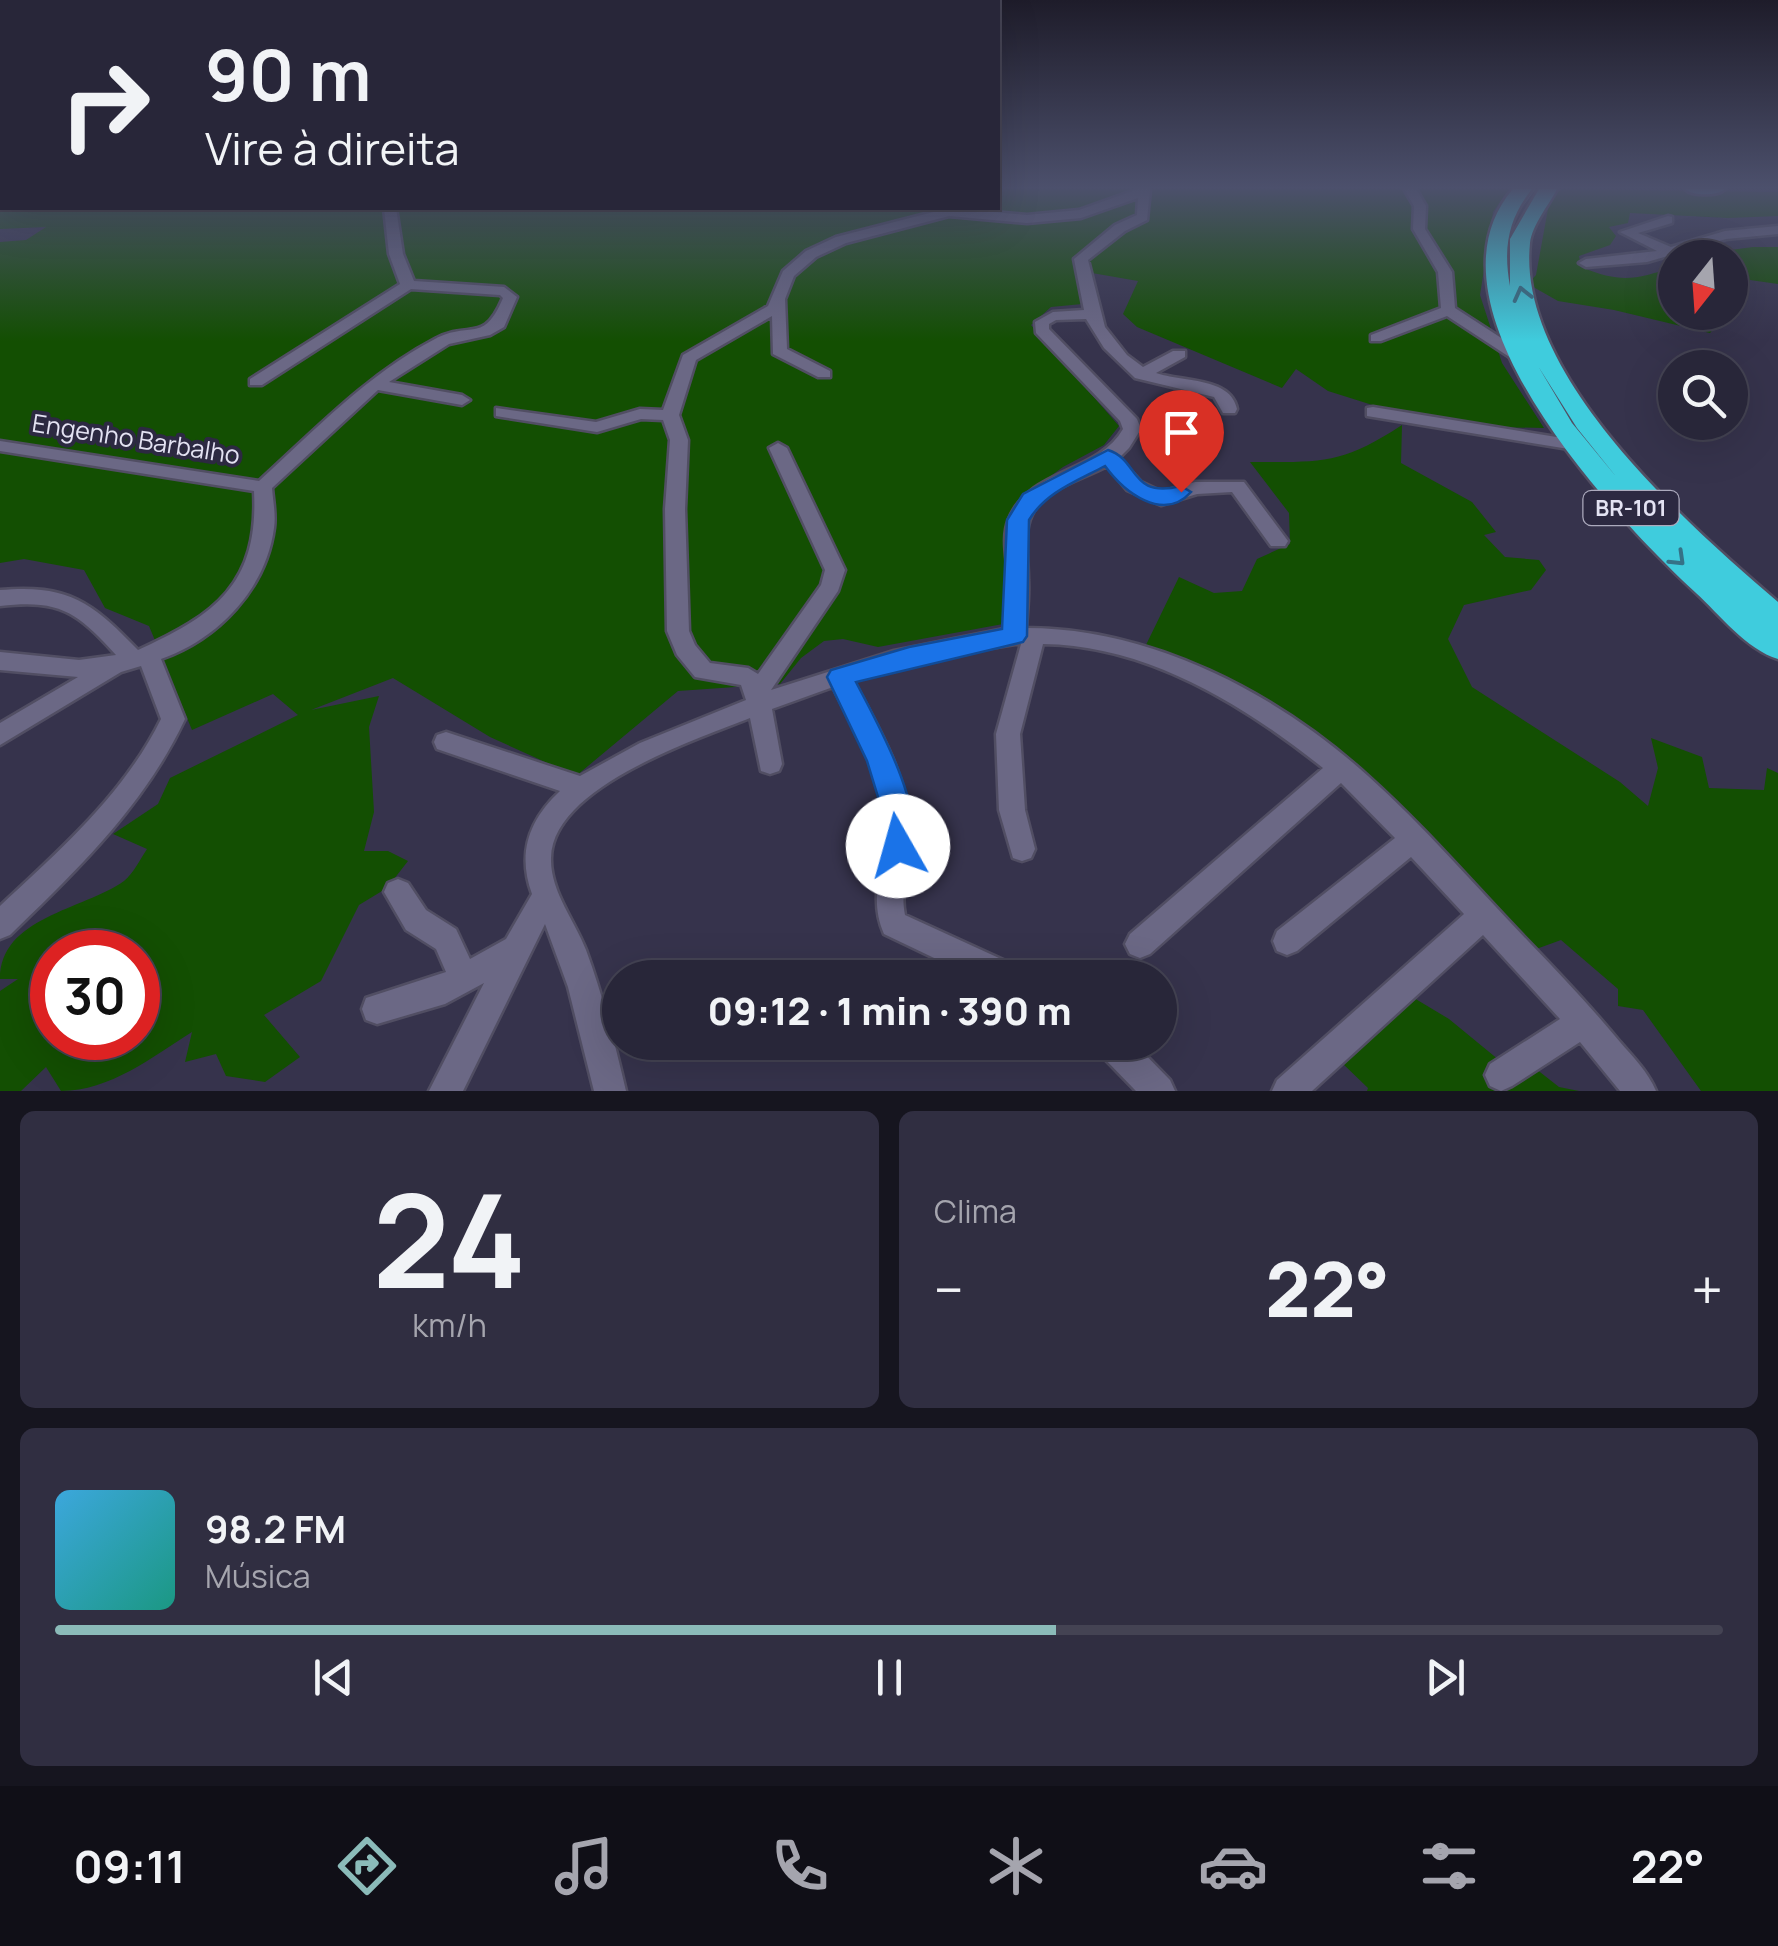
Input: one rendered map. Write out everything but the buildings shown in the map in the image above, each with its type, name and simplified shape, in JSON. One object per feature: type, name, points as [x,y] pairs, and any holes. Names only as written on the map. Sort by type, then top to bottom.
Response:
[{"type":"highway","name":"BR-101","points":[[1498,240],[1495,252],[1503,313],[1520,357],[1575,445],[1665,546],[1778,647]]},
{"type":"highway","name":"BR-101","points":[[1518,240],[1521,294],[1533,334],[1577,412],[1628,475],[1778,620]]},
{"type":"street","points":[[256,382],[408,285],[394,240]]},
{"type":"street","points":[[824,374],[779,351],[779,302],[788,274],[811,254],[848,240]]},
{"type":"street","points":[[1105,240],[1081,258],[1080,266],[1091,291],[1090,314],[1115,352],[1142,375],[1223,395],[1229,409]]},
{"type":"street","points":[[1426,240],[1445,272],[1448,310]]},
{"type":"street","points":[[1586,263],[1658,254]]},
{"type":"street","name":"Engenho Barbalho","points":[[263,487],[374,384],[444,340],[485,332],[499,324],[510,297],[504,291],[408,285]]},
{"type":"street","points":[[770,764],[757,700],[748,677],[703,671],[678,631],[675,509],[679,440],[670,415],[692,355],[779,302]]},
{"type":"street","points":[[1376,338],[1448,310]]},
{"type":"street","points":[[1448,310],[1520,357]]},
{"type":"street","points":[[1022,848],[1012,810],[1008,734],[1024,636],[1017,526],[1031,499],[1125,443],[1130,422],[1041,328],[1048,318],[1090,314]]},
{"type":"street","points":[[1142,375],[1179,354]]},
{"type":"street","points":[[374,384],[462,400]]},
{"type":"street","points":[[502,412],[597,427],[640,414],[670,415]]},
{"type":"street","points":[[1373,412],[1575,445]]},
{"type":"street","name":"Engenho Barbalho","points":[[0,446],[263,487]]},
{"type":"street","points":[[757,700],[834,580],[830,558],[778,448]]},
{"type":"street","points":[[1108,456],[1134,486],[1160,499],[1195,488],[1236,486],[1278,541]]},
{"type":"street","name":"Engenho Barbalho","points":[[0,662],[22,661],[69,670],[133,660],[188,637],[214,620],[240,596],[254,574],[267,506],[263,487]]},
{"type":"street","points":[[0,598],[46,594],[70,600],[133,660],[173,719],[148,769],[83,842],[0,925]]},
{"type":"street","points":[[610,1091],[570,948],[546,896],[537,852],[554,816],[582,787],[757,700],[909,657],[1024,636],[1126,645],[1263,714],[1341,768],[1583,1022],[1640,1091]]},
{"type":"street","points":[[0,734],[133,660]]},
{"type":"street","points":[[840,677],[881,761],[893,797],[898,846],[886,904],[894,924],[971,960]]},
{"type":"street","points":[[446,742],[582,787]]},
{"type":"street","points":[[1140,944],[1341,768]]},
{"type":"street","points":[[1287,941],[1411,840]]},
{"type":"street","points":[[398,892],[416,920],[446,939],[464,980]]},
{"type":"street","points":[[444,1091],[478,1031],[514,950],[546,896]]},
{"type":"street","points":[[1288,1091],[1484,916]]},
{"type":"street","points":[[377,1009],[464,980],[514,950]]},
{"type":"street","points":[[1501,1076],[1583,1022]]},
{"type":"street","points":[[1128,1060],[1160,1091]]},
{"type":"green space","points":[[1489,240],[1480,295],[1502,363],[1544,428],[1439,426],[1328,391],[1296,369],[1282,388],[1137,327],[1123,314],[1138,281],[1092,273],[1082,304],[1051,307],[1031,325],[1119,426],[1104,445],[1063,467],[1019,499],[1008,528],[1003,624],[878,647],[843,639],[824,641],[801,658],[780,684],[678,691],[576,776],[490,737],[393,678],[311,710],[379,696],[369,727],[374,812],[364,851],[388,851],[408,861],[387,888],[359,905],[321,981],[264,1015],[300,1057],[265,1082],[226,1076],[216,1054],[185,1062],[192,1032],[160,1052],[160,930],[30,930],[30,1060],[147,1060],[113,1079],[79,1089],[61,1091],[46,1067],[21,1091],[0,1091],[0,991],[18,979],[0,979],[4,958],[14,942],[28,928],[127,878],[147,849],[113,834],[158,804],[170,778],[298,715],[273,694],[192,730],[149,626],[105,608],[84,570],[24,559],[0,563],[0,242]]},
{"type":"green space","points":[[1542,240],[1613,240],[1610,245],[1579,256],[1581,267],[1619,278],[1658,272],[1658,321],[1558,301],[1528,284],[1536,275]]},
{"type":"green space","points":[[1778,247],[1778,284],[1750,280],[1748,289],[1748,248]]},
{"type":"green space","points":[[1402,425],[1401,463],[1472,502],[1496,532],[1484,535],[1505,557],[1539,560],[1546,570],[1531,590],[1464,605],[1448,639],[1472,687],[1620,782],[1648,806],[1658,768],[1651,738],[1702,757],[1709,788],[1764,790],[1767,768],[1778,773],[1778,1091],[1701,1091],[1643,1010],[1618,1006],[1618,989],[1561,940],[1528,952],[1397,810],[1188,666],[1145,647],[1179,577],[1214,593],[1242,591],[1257,559],[1290,544],[1289,513],[1250,462],[1330,458],[1363,448]]},
{"type":"green space","points":[[1414,998],[1449,1019],[1505,1065],[1522,1058],[1559,1087],[1579,1091],[1367,1091],[1341,1062]]},
{"type":"route","points":[[898,846],[893,797],[881,761],[840,677],[909,657],[1014,636],[1018,520],[1031,499],[1049,487],[1108,456],[1123,477],[1147,494],[1165,500],[1181,492]]}]
